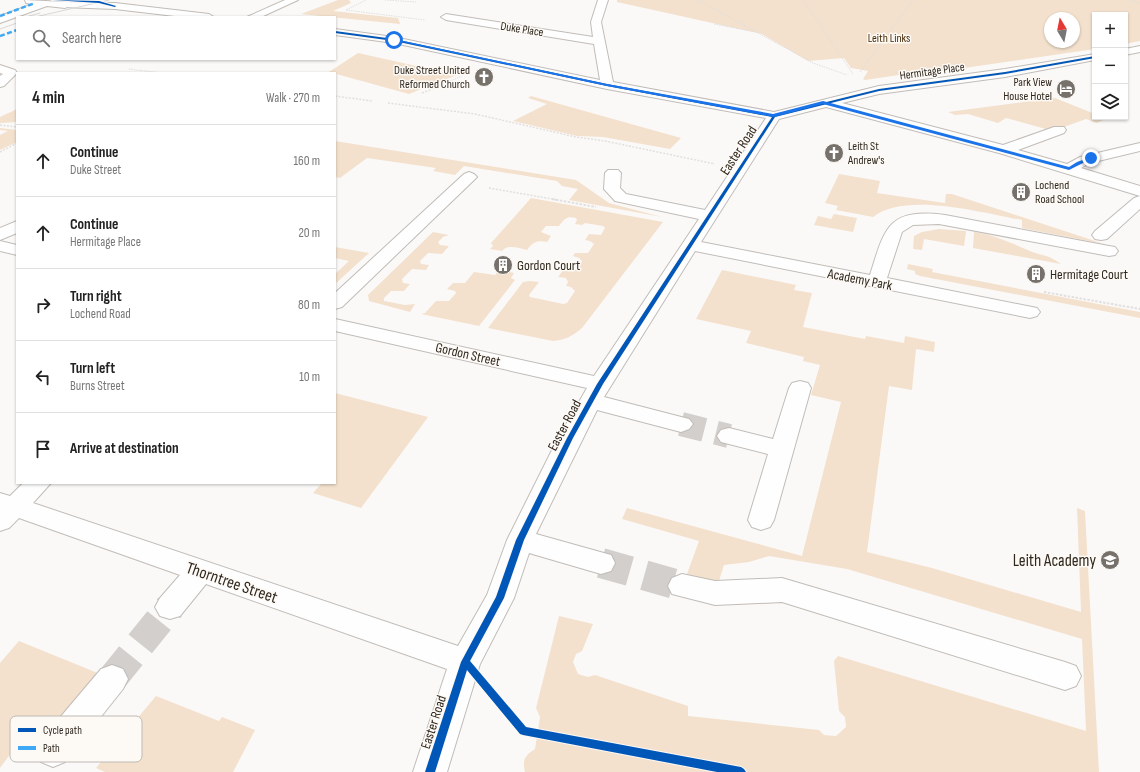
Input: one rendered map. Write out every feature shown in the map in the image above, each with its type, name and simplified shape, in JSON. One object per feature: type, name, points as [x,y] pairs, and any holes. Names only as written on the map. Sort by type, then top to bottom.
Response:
[{"type":"street","points":[[27,0],[43,4],[121,7],[200,16]]},
{"type":"street","points":[[89,5],[105,0]]},
{"type":"street","points":[[254,16],[293,0]]},
{"type":"street","points":[[603,0],[596,22],[598,41],[607,85]]},
{"type":"street","points":[[0,20],[43,4]]},
{"type":"street","points":[[37,16],[65,5]]},
{"type":"street","name":"Duke Place","points":[[446,17],[598,41]]},
{"type":"street","points":[[596,22],[608,22]]},
{"type":"street","points":[[0,30],[16,24]]},
{"type":"street","points":[[336,32],[394,40],[607,85],[774,116]]},
{"type":"street","points":[[1128,51],[1140,49]]},
{"type":"street","name":"Hermitage Place","points":[[774,116],[853,96],[1092,57]]},
{"type":"street","points":[[0,84],[9,73]]},
{"type":"street","points":[[837,87],[853,96]]},
{"type":"street","points":[[823,103],[1004,150],[1140,191]]},
{"type":"street","name":"Easter Road","points":[[430,772],[465,662],[500,598],[520,540],[567,445],[595,393],[774,116]]},
{"type":"street","points":[[1004,150],[1059,130]]},
{"type":"street","points":[[1069,169],[1085,160],[1140,147]]},
{"type":"street","points":[[613,173],[612,189],[622,198],[709,216]]},
{"type":"street","points":[[336,302],[466,180]]},
{"type":"street","points":[[1101,235],[1140,201]]},
{"type":"street","points":[[878,282],[894,230],[905,222],[920,219],[945,220],[1109,250]]},
{"type":"street","points":[[0,235],[16,227]]},
{"type":"street","points":[[0,246],[16,250]]},
{"type":"street","name":"Academy Park","points":[[691,246],[1030,312]]},
{"type":"street","name":"Gordon Street","points":[[336,325],[595,393],[681,424]]},
{"type":"street","points":[[761,520],[800,388]]},
{"type":"street","points":[[729,436],[782,449]]},
{"type":"street","points":[[4,510],[37,484]]},
{"type":"street","name":"Thorntree Street","points":[[4,510],[200,571],[465,662]]},
{"type":"street","points":[[520,540],[601,563]]},
{"type":"street","points":[[170,607],[200,571]]},
{"type":"street","points":[[682,586],[715,593],[782,590],[1065,676]]},
{"type":"street","points":[[82,716],[112,679]]},
{"type":"path","points":[[366,0],[346,10],[423,21],[433,15],[446,17]]},
{"type":"path","points":[[385,0],[416,2]]},
{"type":"path","points":[[698,0],[813,63],[857,78]]},
{"type":"path","points":[[803,0],[848,68],[857,78]]},
{"type":"path","points":[[857,78],[913,0]]},
{"type":"path","points":[[1130,0],[1140,3]]},
{"type":"path","points":[[714,24],[757,32]]},
{"type":"path","points":[[129,69],[154,72]]},
{"type":"path","points":[[422,93],[467,74]]},
{"type":"path","points":[[336,96],[372,101]]},
{"type":"path","points":[[388,104],[475,114],[576,137],[688,157],[695,161],[740,168]]},
{"type":"path","points":[[0,125],[16,127]]},
{"type":"path","points":[[0,152],[16,144]]},
{"type":"path","points":[[466,180],[602,208]]},
{"type":"green space","points":[[338,0],[349,0],[351,3],[333,11],[398,18],[400,24],[336,18],[336,16],[301,14]]},
{"type":"green space","name":"Leith Links","points":[[617,0],[1140,0],[1140,41],[1128,43],[1128,12],[1092,12],[1092,49],[964,68],[926,73],[919,72],[865,80],[863,79],[868,71],[851,68],[844,58],[808,61],[762,34],[617,2]]},
{"type":"green space","points":[[358,53],[457,75],[409,94],[336,74],[336,72],[329,72]]},
{"type":"green space","points":[[531,96],[681,138],[670,149],[603,137],[577,136],[513,121],[547,104],[528,98]]},
{"type":"green space","points":[[1055,98],[1092,113],[1092,120],[1103,120],[1097,123],[1086,119],[1053,131],[1006,118],[998,123],[968,114],[955,115],[948,112]]},
{"type":"green space","points":[[16,109],[16,122],[0,123],[0,117]]},
{"type":"green space","points":[[0,128],[16,130],[16,142],[0,150],[0,135],[8,131],[0,130]]},
{"type":"green space","points":[[336,141],[576,180],[609,203],[662,217],[569,200],[578,189],[562,186],[557,181],[464,166],[455,175],[433,171],[436,168],[367,158],[340,178],[336,177]]},
{"type":"green space","points":[[839,174],[880,181],[877,193],[945,203],[946,194],[952,194],[1104,244],[1022,228],[1022,220],[945,206],[904,206],[887,209],[873,217],[836,210],[838,206],[825,203]]},
{"type":"green space","points":[[531,198],[663,222],[582,328],[569,337],[561,340],[553,341],[488,328],[523,282],[539,282],[529,295],[530,297],[563,304],[567,303],[575,291],[571,287],[566,286],[568,282],[566,278],[558,277],[564,269],[577,270],[582,261],[573,256],[575,253],[588,253],[594,244],[585,240],[589,234],[601,235],[605,228],[603,226],[585,223],[582,225],[575,224],[577,220],[576,218],[570,217],[565,219],[559,226],[546,226],[541,232],[551,236],[547,242],[536,242],[527,250],[513,247],[502,251],[490,249],[493,246],[491,243]]},
{"type":"green space","points":[[834,214],[857,218],[853,232],[814,225],[818,216],[831,219]]},
{"type":"green space","points":[[939,229],[966,231],[964,246],[924,239],[922,250],[913,249],[914,236],[922,232]]},
{"type":"green space","points":[[433,232],[449,235],[443,237],[438,242],[440,245],[449,246],[442,254],[428,253],[420,261],[421,264],[429,265],[426,270],[412,269],[402,279],[403,283],[410,284],[404,291],[391,291],[384,298],[384,301],[405,305],[415,304],[410,312],[369,301],[368,295]]},
{"type":"green space","points":[[974,232],[1003,240],[1049,257],[1061,264],[973,248]]},
{"type":"green space","points":[[336,247],[369,253],[336,283],[336,273],[349,261],[336,258]]},
{"type":"green space","points":[[908,264],[933,269],[932,272],[1140,312],[1140,318],[920,276],[915,274],[915,271],[907,269]]},
{"type":"green space","points":[[499,270],[514,273],[511,278],[515,280],[479,326],[421,314],[425,313],[436,301],[449,301],[456,293],[455,291],[447,289],[453,283],[465,283],[474,272],[495,275]]},
{"type":"green space","points":[[722,270],[796,285],[794,290],[812,293],[803,327],[865,339],[866,336],[904,343],[905,336],[935,342],[934,352],[916,349],[912,390],[889,386],[867,552],[932,568],[1081,612],[1077,508],[1085,511],[1099,772],[525,772],[525,758],[535,749],[540,717],[536,708],[559,616],[593,624],[582,651],[576,654],[573,662],[578,674],[588,677],[595,675],[688,706],[688,716],[819,730],[824,735],[836,736],[846,727],[845,717],[839,711],[834,661],[838,656],[1086,731],[1082,639],[847,569],[769,556],[749,562],[724,565],[718,584],[687,574],[699,541],[622,519],[627,508],[802,556],[841,402],[811,395],[820,365],[803,361],[804,357],[746,343],[751,331],[696,319]]},
{"type":"green space","points":[[336,393],[428,417],[361,508],[313,493],[321,484],[336,484]]},
{"type":"green space","points":[[19,641],[100,674],[62,716],[10,716],[10,754],[0,768],[0,663]]},
{"type":"green space","points":[[156,696],[219,721],[222,717],[255,730],[233,772],[105,772],[96,768],[101,762],[142,762],[142,716],[139,716]]},
{"type":"tunnel","points":[[681,424],[729,436]]},
{"type":"tunnel","points":[[601,563],[682,586]]},
{"type":"tunnel","points":[[112,679],[170,607]]},
{"type":"tram line","points":[[39,16],[109,0]]},
{"type":"tram line","points":[[30,16],[40,13]]},
{"type":"tram line","points":[[0,29],[16,23]]},
{"type":"marked path","points":[[0,16],[35,3]]},
{"type":"marked path","points":[[0,36],[16,30]]},
{"type":"cycle path","points":[[53,0],[99,2],[115,6]]},
{"type":"cycle path","points":[[336,32],[394,40],[607,85],[774,116],[879,90],[1005,73],[1092,58]]},
{"type":"cycle path","points":[[430,772],[465,662],[500,598],[520,540],[570,438],[600,384],[774,116]]},
{"type":"cycle path","points":[[465,662],[523,731],[741,772]]},
{"type":"place","name":"Duke Street United Reformed Church","points":[[484,77]]},
{"type":"place","name":"Park View House Hotel","points":[[1066,89]]},
{"type":"place","name":"Leith St Andrew's","points":[[834,153]]},
{"type":"place","name":"Lochend Road School","points":[[1021,192]]},
{"type":"place","name":"Gordon Court","points":[[503,265]]},
{"type":"place","name":"Hermitage Court","points":[[1036,274]]},
{"type":"place","name":"Leith Academy","points":[[1110,560]]},
{"type":"route","points":[[394,40],[607,85],[774,116],[823,103],[1004,150],[1069,169],[1078,163],[1091,158]]}]
